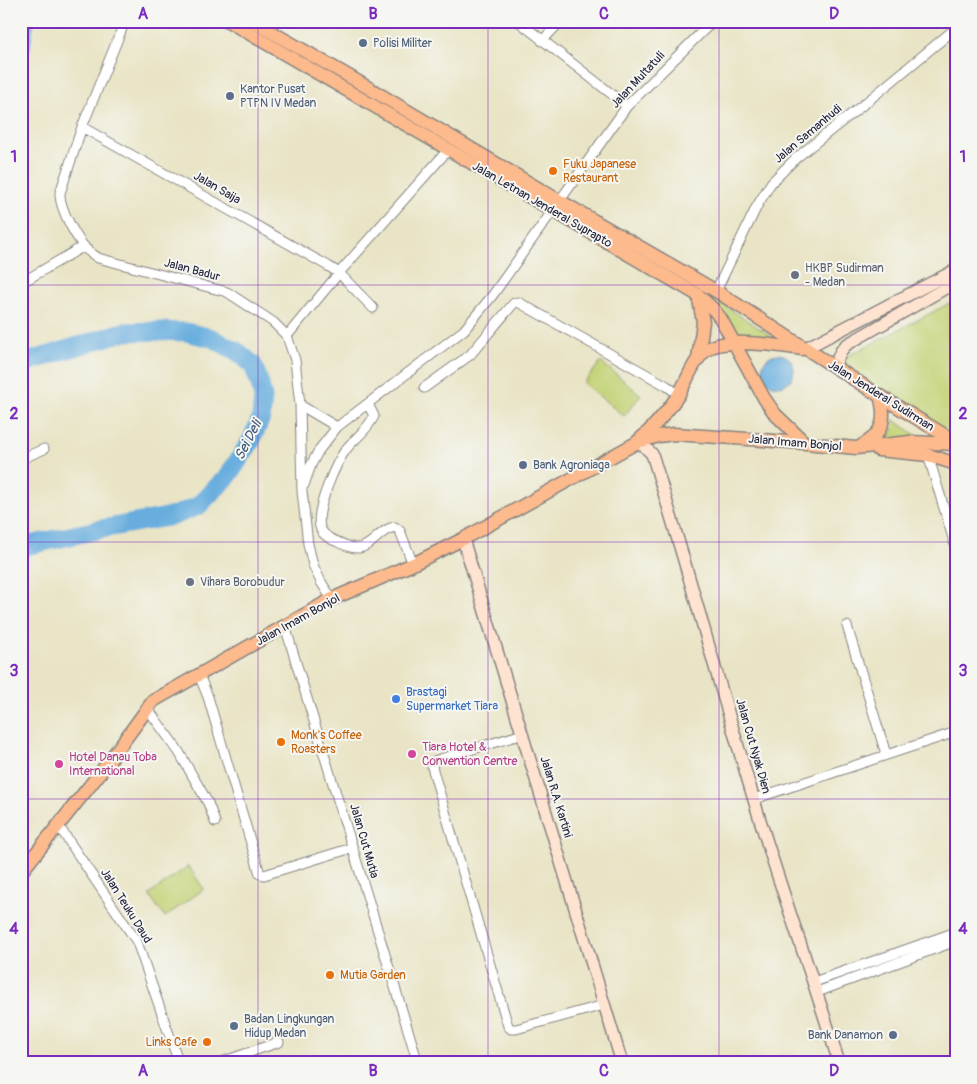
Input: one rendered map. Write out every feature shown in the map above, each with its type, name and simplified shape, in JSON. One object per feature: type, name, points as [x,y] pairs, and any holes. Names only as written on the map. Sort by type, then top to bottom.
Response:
[{"type":"main road","name":"Jalan Letnan Jenderal Suprapto","points":[[228,21],[448,150],[556,205],[716,291],[806,348]]},
{"type":"main road","name":"Jalan Letnan Jenderal Suprapto","points":[[252,21],[346,74],[546,194],[556,205],[698,295],[714,310],[775,414],[805,442]]},
{"type":"main road","name":"Jalan Imam Bonjol","points":[[698,295],[703,322],[698,360]]},
{"type":"main road","name":"Jalan Imam Bonjol","points":[[636,443],[658,422],[679,394],[698,360],[712,347],[735,343],[806,348]]},
{"type":"main road","name":"Jalan Jenderal Sudirman","points":[[806,348],[956,443]]},
{"type":"main road","points":[[856,448],[869,441],[882,426],[884,412],[880,396]]},
{"type":"main road","name":"Jalan Imam Bonjol","points":[[21,872],[104,768],[153,701],[332,599],[413,564],[463,539],[636,443],[659,436],[674,434],[805,442],[856,448],[910,442],[956,443]]},
{"type":"main road","points":[[856,448],[928,455],[956,464]]},
{"type":"street","name":"Jalan Badur","points":[[124,21],[82,127],[60,197],[66,215],[84,246],[93,254],[104,260],[226,292],[273,322],[287,336],[295,360],[300,405],[302,491],[308,544],[313,565],[332,599]]},
{"type":"street","points":[[518,21],[627,106]]},
{"type":"street","points":[[542,41],[562,21]]},
{"type":"street","name":"Jalan Multatuli","points":[[302,491],[311,465],[319,450],[337,427],[464,330],[492,296],[627,106],[713,21]]},
{"type":"street","name":"Jalan Samanhudi","points":[[716,291],[757,206],[771,183],[796,158],[956,28]]},
{"type":"street","name":"Jalan Saija","points":[[82,127],[339,273],[373,308]]},
{"type":"street","points":[[287,336],[339,273],[448,150]]},
{"type":"street","points":[[21,283],[84,246]]},
{"type":"street","points":[[806,348],[956,270]]},
{"type":"street","points":[[834,367],[846,345],[956,282]]},
{"type":"street","points":[[424,388],[470,355],[514,303],[518,302],[679,394]]},
{"type":"street","points":[[368,404],[374,416],[368,428],[347,448],[332,473],[319,518],[320,529],[326,537],[353,548],[360,548],[369,544],[388,528],[395,528],[400,531],[413,564]]},
{"type":"street","points":[[300,405],[337,427]]},
{"type":"street","name":"Jalan Cut Nyak Dien","points":[[636,443],[643,445],[652,454],[754,799],[839,1063]]},
{"type":"street","points":[[21,459],[44,449]]},
{"type":"street","points":[[928,455],[956,548]]},
{"type":"street","name":"Jalan R.A. Kartini","points":[[463,539],[622,1063]]},
{"type":"street","name":"Jalan Cut Mutia","points":[[285,626],[418,1063]]},
{"type":"street","points":[[847,626],[886,754]]},
{"type":"street","points":[[199,676],[208,697],[260,874],[264,876],[352,848]]},
{"type":"street","points":[[148,709],[179,752],[208,803],[215,822]]},
{"type":"street","points":[[754,799],[956,732]]},
{"type":"street","points":[[523,734],[437,760],[433,762],[432,768],[508,1026],[511,1029],[516,1029],[604,1005]]},
{"type":"street","name":"Jalan Teuku Daud","points":[[58,825],[137,942],[179,1063]]},
{"type":"street","points":[[816,987],[956,932]]},
{"type":"street","points":[[816,987],[956,941]]},
{"type":"street","points":[[219,1063],[279,1042]]},
{"type":"green space","points":[[705,293],[776,339],[737,340]]},
{"type":"green space","points":[[956,300],[956,439],[843,367],[842,359]]},
{"type":"green space","points":[[601,362],[641,395],[624,416],[583,383]]},
{"type":"green space","points":[[893,419],[917,436],[883,444],[892,433]]},
{"type":"green space","points":[[188,866],[204,889],[165,917],[149,895]]},
{"type":"water","points":[[778,354],[789,359],[794,370],[789,381],[778,386],[767,381],[762,370],[767,359]]},
{"type":"waterway","name":"Sei Deli","points":[[21,48],[25,21]]},
{"type":"waterway","name":"Sei Deli","points":[[21,364],[123,332],[186,332],[212,338],[238,352],[253,365],[263,398],[261,418],[251,441],[228,476],[198,506],[173,516],[101,529],[21,547]]},
{"type":"place","name":"Polisi Militer","points":[[363,43]]},
{"type":"place","name":"Kantor Pusat PTPN IV Medan","points":[[230,96]]},
{"type":"place","name":"Fuku Japanese Restaurant","points":[[553,171]]},
{"type":"place","name":"HKBP Sudirman - Medan","points":[[795,275]]},
{"type":"place","name":"Bank Agroniaga","points":[[523,465]]},
{"type":"place","name":"Vihara Borobudur","points":[[190,582]]},
{"type":"place","name":"Brastagi Supermarket Tiara","points":[[396,699]]},
{"type":"place","name":"Monk's Coffee Roasters","points":[[281,742]]},
{"type":"place","name":"Tiara Hotel & Convention Centre","points":[[412,754]]},
{"type":"place","name":"Hotel Danau Toba International","points":[[59,764]]},
{"type":"place","name":"Mutia Garden","points":[[330,975]]},
{"type":"place","name":"Badan Lingkungan Hidup Medan","points":[[234,1026]]},
{"type":"place","name":"Bank Danamon","points":[[893,1035]]},
{"type":"place","name":"Links Cafe","points":[[207,1042]]}]
